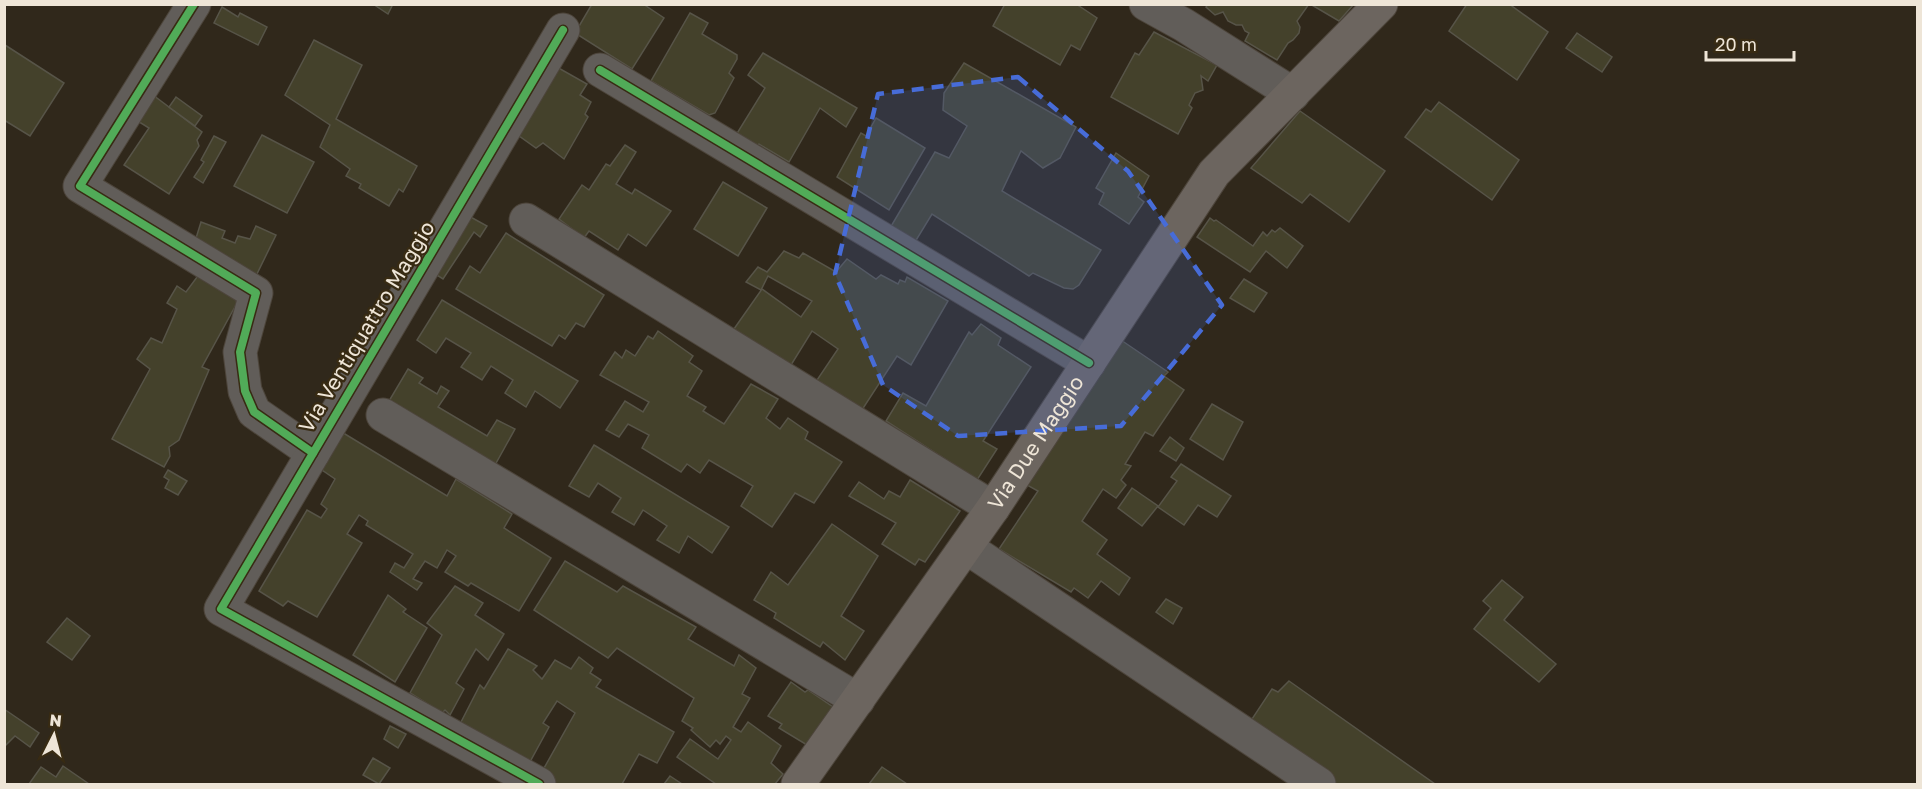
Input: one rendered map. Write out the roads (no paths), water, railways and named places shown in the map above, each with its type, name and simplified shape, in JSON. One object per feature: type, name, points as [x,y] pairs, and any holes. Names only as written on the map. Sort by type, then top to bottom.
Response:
[{"type":"main road","name":"Via Due Maggio","points":[[798,784],[993,508],[1214,173],[1381,4]]},
{"type":"street","points":[[194,4],[80,186],[256,293],[240,352],[245,391],[254,412],[313,453]]},
{"type":"street","points":[[1146,4],[1184,25],[1293,94]]},
{"type":"street","name":"Via Ventiquattro Maggio","points":[[539,784],[221,609],[563,30]]},
{"type":"street","points":[[600,70],[1089,363]]},
{"type":"street","points":[[526,220],[993,508]]},
{"type":"street","points":[[383,415],[858,700]]},
{"type":"street","points":[[966,547],[1319,784]]}]
